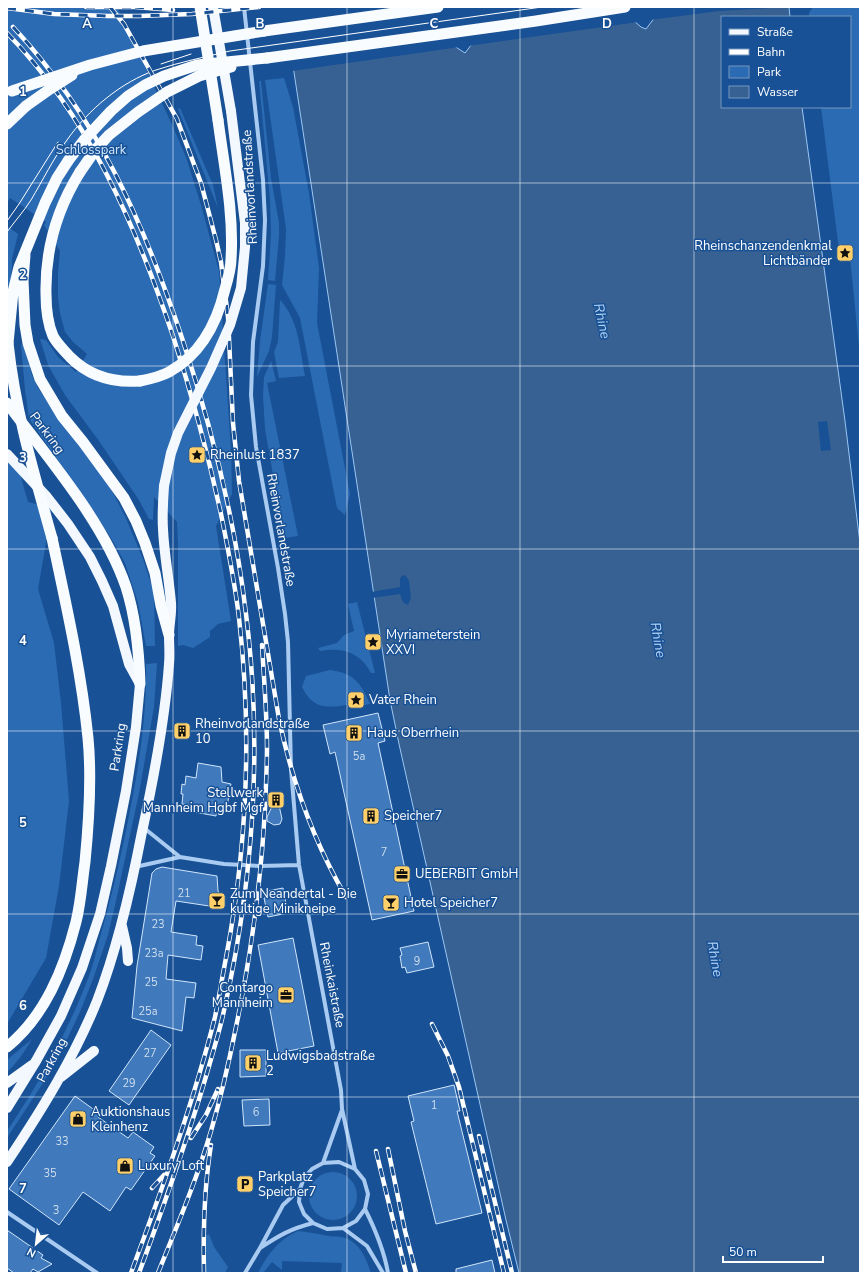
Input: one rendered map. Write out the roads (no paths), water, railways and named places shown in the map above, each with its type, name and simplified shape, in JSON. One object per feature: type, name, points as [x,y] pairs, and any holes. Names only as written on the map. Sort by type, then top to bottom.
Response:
[{"type":"highway","points":[[200,7],[218,120],[231,232],[231,260],[221,307],[213,326],[199,346],[183,362],[169,372],[155,378],[128,382],[112,380],[86,370],[75,362],[58,343],[50,327],[46,308],[46,282],[49,247],[60,211],[72,185],[92,155],[109,135],[138,112],[167,92],[199,76],[267,58]]},
{"type":"highway","points":[[9,92],[90,65],[143,51],[264,31],[438,7]]},
{"type":"highway","points":[[7,1047],[20,1036],[45,1003],[62,967],[76,921],[88,824],[90,782],[88,739],[80,675],[52,538],[27,448],[17,404],[8,344],[13,292],[19,266],[25,254],[38,217],[54,184],[68,161],[84,140],[111,110],[128,96],[145,85],[164,76],[197,65],[267,58],[536,21],[625,7]]},
{"type":"highway","points":[[7,124],[26,106],[50,89],[90,65]]},
{"type":"highway","points":[[25,254],[23,280],[25,325],[28,343],[40,379],[62,416],[124,498],[136,521],[155,573],[169,640]]},
{"type":"highway","name":"Parkring","points":[[7,404],[81,503],[114,559],[126,587],[132,611],[138,646],[134,664],[140,684]]},
{"type":"main road","name":"Parkring","points":[[7,1162],[24,1138],[73,1052],[97,1001],[122,922],[135,867],[162,725],[169,663],[171,606],[163,531],[162,511],[164,486],[171,453],[178,433],[211,368],[230,325],[241,288],[245,247],[245,223],[231,111],[214,7]]},
{"type":"main road","points":[[7,454],[47,498],[68,524],[90,557],[113,606],[124,647],[134,664]]},
{"type":"main road","name":"Parkring","points":[[7,1108],[36,1061],[61,1016],[82,968],[100,914],[126,791],[136,727],[140,684]]},
{"type":"main road","points":[[122,922],[128,961]]},
{"type":"main road","points":[[58,1079],[94,1051]]},
{"type":"main road","points":[[7,1083],[36,1061]]},
{"type":"street","name":"Rheinvorlandstraße","points":[[244,7],[263,180],[265,220],[263,266],[253,342],[251,395],[257,454],[279,576],[287,635],[292,769],[299,865]]},
{"type":"street","points":[[143,827],[180,857]]},
{"type":"street","points":[[135,867],[180,857],[224,864],[260,866],[299,865]]},
{"type":"street","name":"Rheinkaistraße","points":[[299,865],[341,1090],[342,1109],[355,1169]]},
{"type":"street","name":"Rheinkaistraße","points":[[323,1163],[342,1109]]},
{"type":"street","points":[[339,1162],[355,1169],[364,1180],[368,1194],[365,1209],[356,1221],[343,1228],[327,1229],[313,1223],[304,1214],[299,1202],[300,1189],[304,1178],[312,1169],[323,1163],[339,1162]]},
{"type":"street","points":[[245,1273],[283,1205],[300,1189]]},
{"type":"street","points":[[365,1209],[384,1254],[388,1273]]},
{"type":"street","points":[[7,1212],[97,1273]]},
{"type":"street","points":[[260,1248],[281,1234],[313,1223]]},
{"type":"street","points":[[343,1228],[367,1246],[383,1273]]},
{"type":"water","name":"Rhine","points":[[284,7],[451,44],[465,53],[475,40],[633,20],[641,27],[646,29],[655,17],[653,7],[789,7],[790,16],[721,16],[721,108],[802,108],[845,421],[860,543],[860,1273],[519,1273],[390,700]]},
{"type":"tram line","points":[[7,232],[31,200],[57,155],[75,129],[106,98],[143,75],[174,64],[230,51],[542,7]]},
{"type":"tram line","points":[[161,64],[191,54]]},
{"type":"tram line","points":[[7,221],[58,142]]},
{"type":"railway","points":[[86,7],[141,7]]},
{"type":"railway","points":[[110,7],[124,24],[177,119],[201,183],[221,262],[228,317],[233,423],[239,481],[279,719],[290,765],[305,811],[334,876],[346,897]]},
{"type":"railway","points":[[135,7],[173,10]]},
{"type":"railway","points":[[7,8],[54,14],[139,16],[192,14],[259,7]]},
{"type":"railway","points":[[13,27],[43,62],[70,98],[94,135],[134,212],[151,253],[182,338],[213,440],[236,544],[246,614],[254,715],[254,765],[252,816],[242,916],[233,966],[215,1047],[176,1170],[139,1273]]},
{"type":"railway","points":[[7,33],[36,66],[62,100],[86,137],[107,175],[143,254],[159,295],[187,380],[211,469],[221,514],[239,618],[243,660],[246,746],[243,831],[233,916],[215,1017],[197,1082],[131,1273]]},
{"type":"railway","points":[[158,1273],[193,1185],[211,1131],[231,1053],[249,958],[262,854],[266,784],[267,749],[262,645]]},
{"type":"railway","points":[[432,1024],[448,1056],[459,1087],[504,1273]]},
{"type":"railway","points":[[191,1138],[206,1115],[218,1089]]},
{"type":"railway","points":[[479,1136],[512,1273]]},
{"type":"railway","points":[[204,1273],[204,1209],[211,1145]]},
{"type":"railway","points":[[388,1149],[405,1231],[416,1273]]},
{"type":"railway","points":[[376,1151],[406,1273]]},
{"type":"railway","points":[[152,1188],[164,1175]]},
{"type":"place","name":"Rheinschanzendenkmal Lichtbänder","points":[[845,253]]},
{"type":"place","name":"Rheinlust 1837","points":[[197,455]]},
{"type":"place","name":"Myriameterstein XXVI","points":[[373,642]]},
{"type":"place","name":"Vater Rhein","points":[[356,700]]},
{"type":"place","name":"Rheinvorlandstraße 10","points":[[182,731]]},
{"type":"place","name":"Haus Oberrhein","points":[[354,733]]},
{"type":"place","name":"Stellwerk Mannheim Hgbf Mgf","points":[[276,800]]},
{"type":"place","name":"Speicher7","points":[[371,816]]},
{"type":"place","name":"UEBERBIT GmbH","points":[[402,874]]},
{"type":"place","name":"Zum Neandertal - Die kultige Minikneipe","points":[[217,901]]},
{"type":"place","name":"Hotel Speicher7","points":[[391,903]]},
{"type":"place","name":"Contargo Mannheim","points":[[286,995]]},
{"type":"place","name":"Ludwigsbadstraße 2","points":[[253,1063]]},
{"type":"place","name":"Auktionshaus Kleinhenz","points":[[78,1119]]},
{"type":"place","name":"Luxury Loft","points":[[125,1166]]},
{"type":"place","name":"Parkplatz Speicher7","points":[[245,1184]]},
{"type":"park label","name":"Schlosspark","points":[[91,150]]}]
